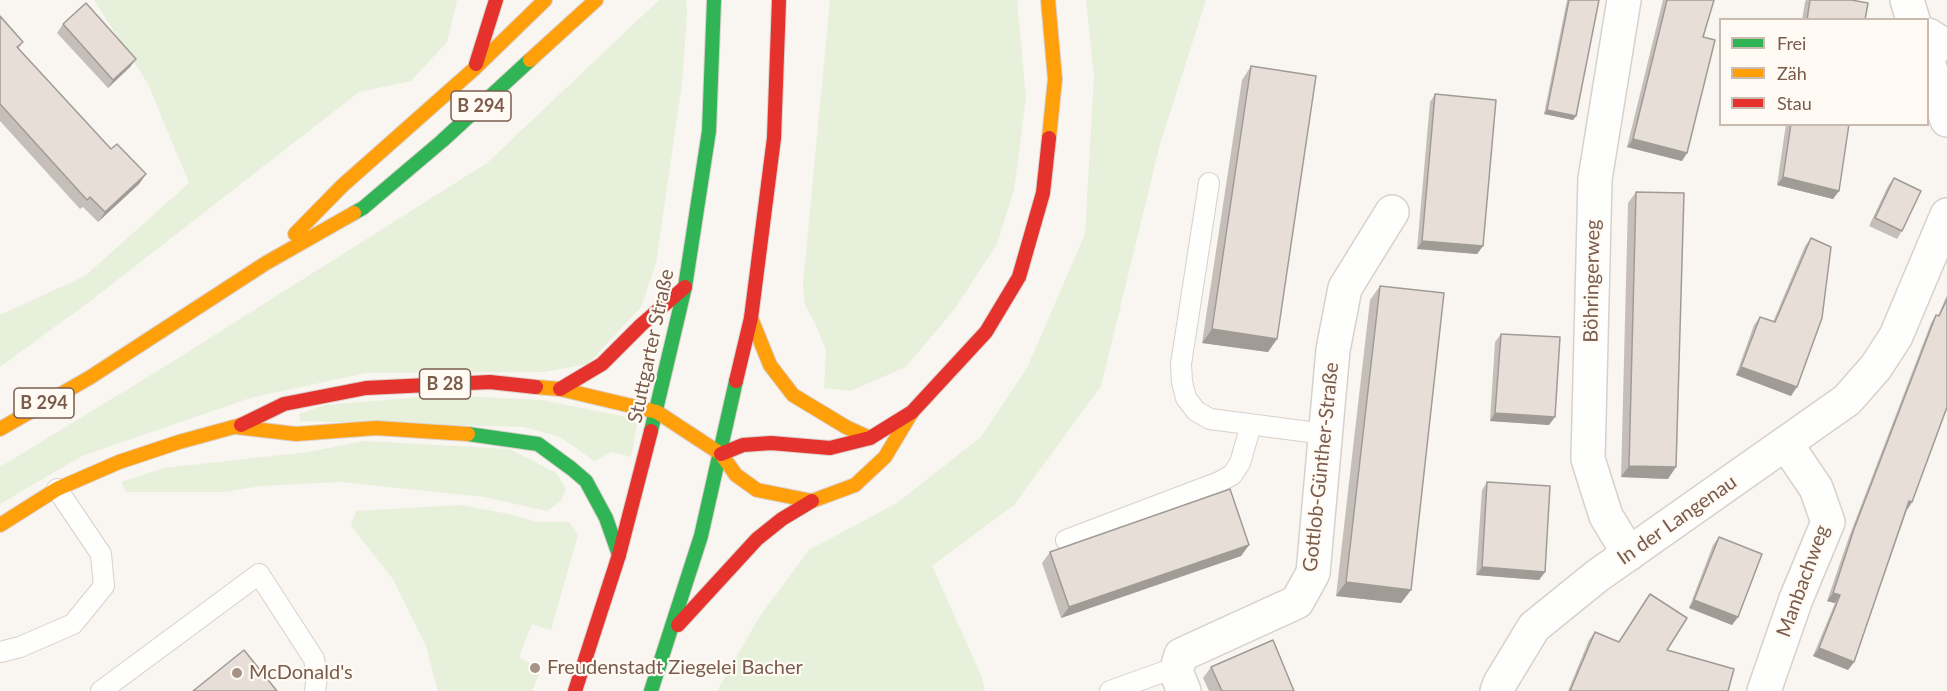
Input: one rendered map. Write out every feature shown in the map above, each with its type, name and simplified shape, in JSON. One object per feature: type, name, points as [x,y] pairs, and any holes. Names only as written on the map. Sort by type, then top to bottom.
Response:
[{"type":"main road","points":[[474,69],[496,0]]},
{"type":"main road","name":"B 294","points":[[266,263],[342,186],[474,69],[545,0]]},
{"type":"main road","name":"B 294","points":[[0,429],[89,378],[266,263],[363,208],[442,141],[596,0]]},
{"type":"main road","name":"Stuttgarter Straße","points":[[575,691],[619,555],[657,412],[685,287],[709,132],[714,0]]},
{"type":"main road","points":[[651,691],[701,536],[752,318],[774,138],[779,0]]},
{"type":"main road","points":[[721,454],[744,444],[771,443],[830,448],[870,438],[912,412],[986,332],[1019,277],[1043,193],[1055,79],[1048,0]]},
{"type":"main road","points":[[560,389],[602,364],[641,325],[685,287]]},
{"type":"main road","points":[[752,318],[770,365],[793,395],[846,427],[870,438]]},
{"type":"main road","name":"B 28","points":[[0,525],[57,489],[119,462],[178,442],[236,427],[284,404],[366,388],[490,382],[560,389],[657,412]]},
{"type":"main road","points":[[657,412],[721,454],[736,475],[757,490],[812,501]]},
{"type":"main road","points":[[671,633],[758,539],[782,519],[812,501],[855,484],[885,457],[912,412]]},
{"type":"main road","name":"B 28","points":[[236,427],[296,434],[376,428],[457,432],[538,444],[586,481],[606,518],[619,555]]},
{"type":"street","name":"Böhringerweg","points":[[1624,0],[1595,179],[1588,459],[1606,516],[1629,554]]},
{"type":"street","points":[[1907,0],[1912,18]]},
{"type":"street","points":[[1929,36],[1942,44],[1947,44]]},
{"type":"street","points":[[1929,65],[1947,120]]},
{"type":"street","name":"Gottlob-Günther-Straße","points":[[1180,681],[1180,655],[1297,602],[1313,573],[1333,350],[1345,288],[1392,213]]},
{"type":"street","name":"In der Langenau","points":[[1497,691],[1534,627],[1597,576],[1848,400],[1876,367],[1896,336],[1947,215]]},
{"type":"street","name":"Manbachweg","points":[[1764,691],[1796,599],[1828,522],[1816,488],[1786,444]]},
{"type":"lane","points":[[1209,183],[1181,364],[1186,398],[1196,411],[1210,419],[1325,434]]},
{"type":"lane","points":[[1065,540],[1219,482],[1232,475],[1240,463],[1251,425]]},
{"type":"lane","points":[[0,651],[20,647],[74,624],[104,586],[101,554],[57,489]]},
{"type":"lane","points":[[101,691],[259,574],[314,659],[317,676],[315,691]]},
{"type":"lane","points":[[1110,691],[1163,672],[1180,681]]},
{"type":"green space","points":[[94,0],[457,0],[447,42],[411,81],[359,92],[89,302],[0,367],[0,315],[85,276],[189,183],[148,84]]},
{"type":"green space","points":[[659,0],[686,0],[687,14],[682,84],[656,263],[641,307],[588,364],[544,372],[366,373],[250,398],[82,456],[0,504],[0,467],[164,367],[487,163]]},
{"type":"green space","points":[[830,0],[1017,0],[1026,98],[1014,190],[997,244],[956,307],[906,367],[850,391],[824,388],[826,351],[805,305],[803,284]]},
{"type":"green space","points":[[1086,0],[1206,0],[1160,144],[1101,386],[1014,505],[932,566],[981,675],[985,691],[717,691],[760,616],[809,550],[897,503],[981,437],[1027,368],[1085,234],[1094,77]]},
{"type":"green space","points":[[444,395],[542,400],[632,418],[637,425],[631,457],[612,452],[594,461],[560,437],[524,427],[300,421],[299,414],[325,405]]},
{"type":"green space","points":[[364,441],[510,449],[556,473],[566,488],[561,501],[547,511],[484,497],[341,482],[261,486],[225,492],[126,492],[121,482],[164,468],[308,452]]},
{"type":"green space","points":[[461,505],[538,522],[569,522],[578,535],[551,630],[532,624],[519,657],[541,669],[532,691],[438,691],[426,646],[393,579],[351,526],[356,511]]},
{"type":"building","points":[[1569,0],[1599,0],[1576,116],[1547,110]]},
{"type":"building","points":[[1667,0],[1714,0],[1703,37],[1715,40],[1687,153],[1633,139]]},
{"type":"building","points":[[1810,0],[1851,0],[1868,3],[1865,18],[1807,18]]},
{"type":"building","points":[[86,3],[136,59],[113,80],[63,24]]},
{"type":"building","points":[[0,16],[23,42],[17,47],[111,149],[117,144],[146,174],[105,212],[90,197],[87,200],[0,104]]},
{"type":"building","points":[[1251,66],[1316,76],[1277,339],[1212,329]]},
{"type":"building","points":[[1435,94],[1496,100],[1483,246],[1422,241]]},
{"type":"building","points":[[1791,126],[1849,126],[1839,191],[1783,177]]},
{"type":"building","points":[[1894,178],[1921,191],[1902,231],[1875,218]]},
{"type":"building","points":[[1636,192],[1684,193],[1676,467],[1629,466]]},
{"type":"building","points":[[1811,238],[1831,247],[1822,318],[1797,387],[1741,367],[1760,317],[1775,322]]},
{"type":"building","points":[[1380,286],[1444,293],[1411,590],[1346,582]]},
{"type":"building","points":[[1947,299],[1947,407],[1912,502],[1909,501],[1854,662],[1819,648],[1840,595],[1833,593],[1854,529],[1936,315],[1939,316]]},
{"type":"building","points":[[1501,334],[1560,337],[1555,417],[1495,413]]},
{"type":"building","points":[[1487,482],[1550,486],[1545,572],[1482,567]]},
{"type":"building","points":[[1230,489],[1249,545],[1069,607],[1050,552]]},
{"type":"building","points":[[1719,537],[1762,554],[1738,617],[1694,600]]},
{"type":"building","points":[[1650,594],[1687,618],[1667,650],[1734,669],[1728,691],[1570,691],[1595,632],[1619,642]]},
{"type":"building","points":[[1273,640],[1294,691],[1222,691],[1211,667]]},
{"type":"building","name":"McDonald's","points":[[244,650],[277,691],[193,691]]},
{"type":"traffic: fast","points":[[651,431],[685,287],[709,131],[714,0]]},
{"type":"traffic: fast","points":[[354,213],[363,208],[442,141],[530,60]]},
{"type":"traffic: fast","points":[[651,691],[701,536],[736,381]]},
{"type":"traffic: fast","points":[[468,434],[538,444],[572,469],[586,481],[606,518],[619,555]]},
{"type":"traffic: slow","points":[[295,234],[342,186],[474,69],[545,0]]},
{"type":"traffic: slow","points":[[530,60],[596,0]]},
{"type":"traffic: slow","points":[[1048,0],[1055,79],[1049,138]]},
{"type":"traffic: slow","points":[[0,429],[89,378],[266,263],[354,213]]},
{"type":"traffic: slow","points":[[751,318],[770,365],[793,395],[846,427],[870,438]]},
{"type":"traffic: slow","points":[[536,387],[560,389],[657,412],[721,454],[736,475],[757,490],[812,501],[855,485],[885,457],[912,412]]},
{"type":"traffic: slow","points":[[0,525],[57,489],[119,462],[241,425]]},
{"type":"traffic: slow","points":[[236,427],[296,434],[376,428],[468,434]]},
{"type":"traffic: jam","points":[[476,64],[496,0]]},
{"type":"traffic: jam","points":[[736,381],[751,318],[774,138],[779,0]]},
{"type":"traffic: jam","points":[[721,454],[743,445],[771,443],[830,448],[870,438],[912,412],[986,332],[1019,277],[1043,193],[1049,138]]},
{"type":"traffic: jam","points":[[560,389],[602,364],[641,325],[685,287]]},
{"type":"traffic: jam","points":[[241,425],[284,404],[366,388],[490,382],[536,387]]},
{"type":"traffic: jam","points":[[575,691],[619,555],[651,431]]},
{"type":"traffic: jam","points":[[678,625],[757,539],[782,519],[812,501]]},
{"type":"place","name":"Freudenstadt Ziegelei Bacher","points":[[535,668]]},
{"type":"place","name":"McDonald's","points":[[237,673]]}]
